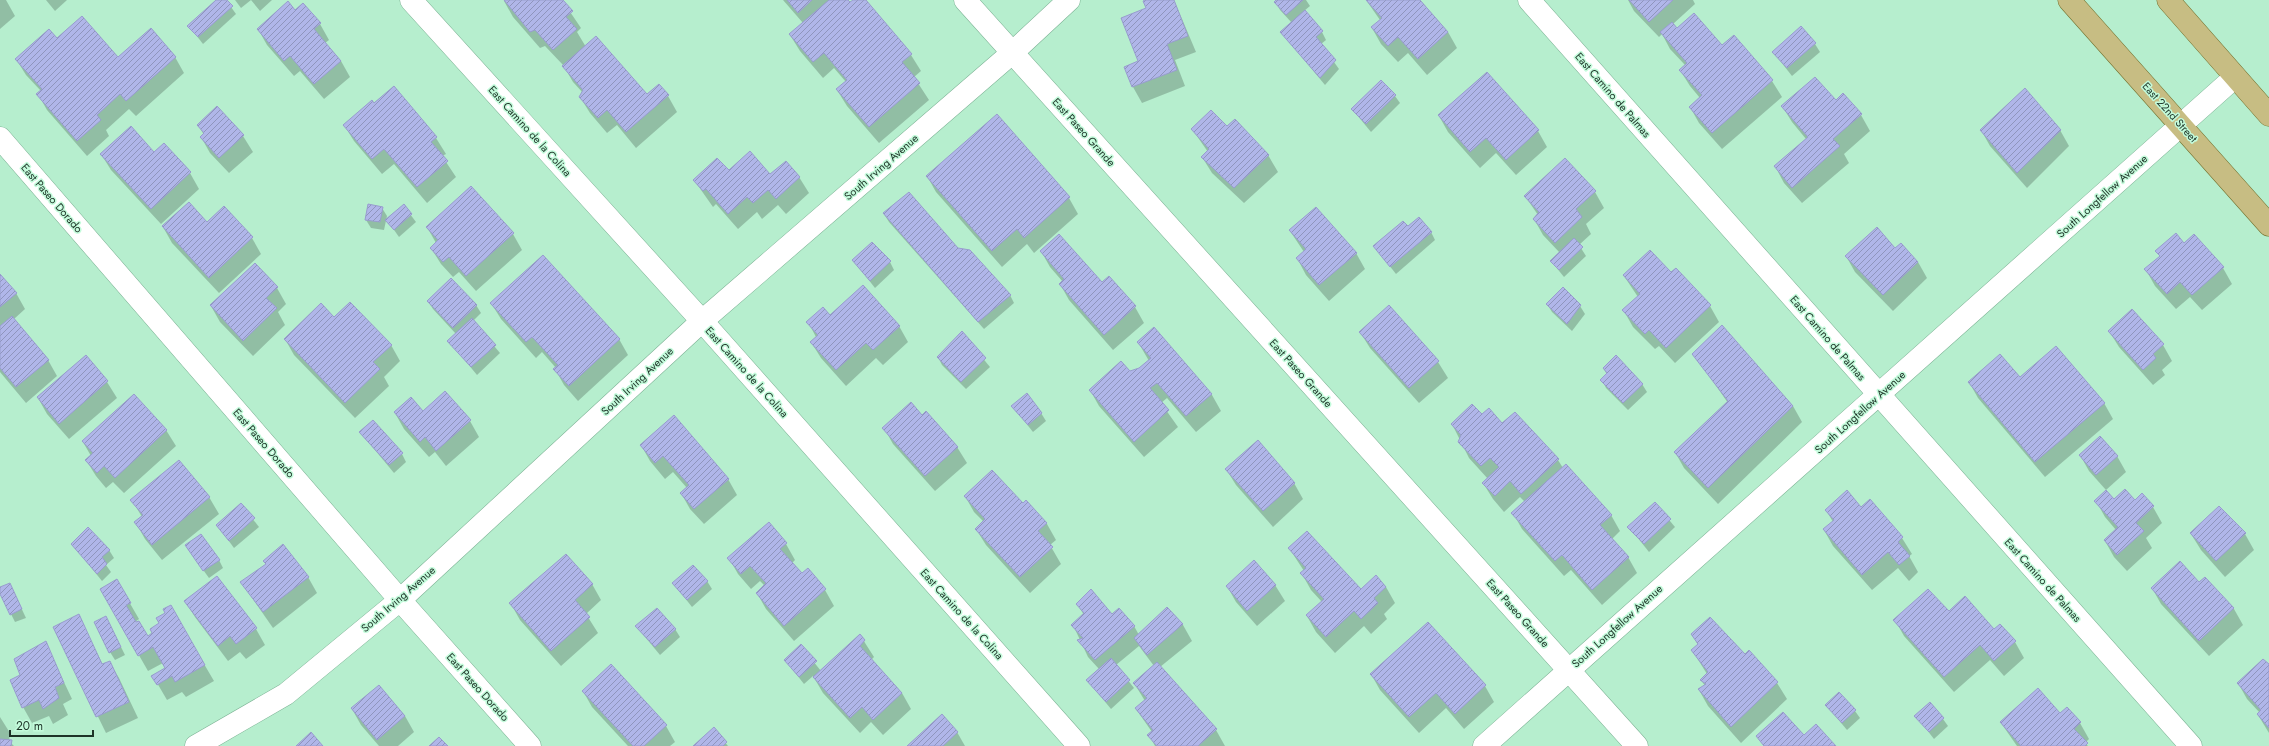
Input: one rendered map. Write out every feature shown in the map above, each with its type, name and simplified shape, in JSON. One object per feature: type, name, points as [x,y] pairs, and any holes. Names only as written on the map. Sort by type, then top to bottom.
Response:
[{"type":"main road","name":"East 22nd Street","points":[[2070,0],[2269,225]]},
{"type":"main road","points":[[2168,0],[2269,115]]},
{"type":"street","name":"East Camino de la Colina","points":[[411,0],[702,321],[1080,746]]},
{"type":"street","name":"East Paseo Grande","points":[[965,0],[1636,746]]},
{"type":"street","name":"South Irving Avenue","points":[[196,746],[286,694],[400,600],[702,321],[1012,53],[1069,0]]},
{"type":"street","name":"East Camino de Palmas","points":[[1529,0],[2191,746]]},
{"type":"street","name":"South Longfellow Avenue","points":[[1484,746],[2139,162],[2183,126],[2235,77]]},
{"type":"street","name":"East Paseo Dorado","points":[[0,138],[400,600],[530,746]]},
{"type":"building","points":[[216,0],[227,0],[233,6],[198,37],[187,26]]},
{"type":"building","points":[[504,0],[563,0],[573,11],[566,17],[577,29],[553,50],[535,30],[530,32]]},
{"type":"building","points":[[787,0],[812,0],[798,13]]},
{"type":"building","points":[[829,0],[848,0],[850,2],[853,0],[866,0],[912,54],[902,62],[920,83],[869,127],[836,89],[847,80],[824,53],[813,62],[789,34]]},
{"type":"building","points":[[1145,0],[1174,0],[1188,36],[1167,44],[1177,70],[1132,87],[1124,67],[1138,61],[1121,18],[1146,8],[1143,1]]},
{"type":"building","points":[[1276,0],[1303,0],[1286,15],[1274,2]]},
{"type":"building","points":[[1366,0],[1420,0],[1448,32],[1418,59],[1398,37],[1388,46],[1371,27],[1382,18]]},
{"type":"building","points":[[1629,0],[1673,0],[1649,22]]},
{"type":"building","points":[[288,1],[295,10],[303,3],[321,23],[314,29],[341,61],[314,84],[290,56],[284,61],[257,29]]},
{"type":"building","points":[[1305,10],[1323,31],[1316,37],[1336,60],[1320,78],[1280,32]]},
{"type":"building","points":[[1694,13],[1722,45],[1734,35],[1773,80],[1712,133],[1689,107],[1702,95],[1679,70],[1687,63],[1660,32],[1672,22],[1677,28]]},
{"type":"building","points":[[82,16],[118,57],[151,28],[176,57],[126,101],[120,94],[97,115],[101,120],[77,141],[36,94],[42,89],[15,59],[49,29],[57,38]]},
{"type":"building","points":[[1801,26],[1816,43],[1787,68],[1772,52]]},
{"type":"building","points":[[596,36],[647,94],[659,84],[669,95],[626,132],[607,110],[598,118],[579,97],[583,90],[562,66]]},
{"type":"building","points":[[1487,72],[1539,130],[1506,160],[1486,138],[1470,152],[1438,115]]},
{"type":"building","points":[[1815,77],[1836,100],[1843,93],[1862,114],[1833,139],[1840,146],[1792,188],[1774,166],[1808,137],[1781,106]]},
{"type":"building","points":[[1381,80],[1396,95],[1366,124],[1351,109]]},
{"type":"building","points":[[394,86],[437,137],[431,142],[448,161],[417,187],[384,149],[372,159],[343,125],[372,100],[374,103]]},
{"type":"building","points":[[2025,88],[2061,130],[2017,173],[1980,130]]},
{"type":"building","points":[[217,106],[244,135],[219,158],[200,137],[204,133],[197,125]]},
{"type":"building","points":[[1211,110],[1227,126],[1235,119],[1269,155],[1234,188],[1201,157],[1209,149],[1191,129]]},
{"type":"building","points":[[997,114],[1070,197],[1024,238],[1017,229],[992,251],[926,176]]},
{"type":"building","points":[[131,126],[154,152],[164,143],[191,172],[151,209],[100,154]]},
{"type":"building","points":[[750,151],[770,174],[786,161],[800,177],[776,199],[768,190],[753,203],[747,197],[728,214],[706,189],[703,191],[693,180],[717,158],[729,170]]},
{"type":"building","points":[[1565,158],[1596,191],[1576,209],[1582,217],[1555,243],[1533,219],[1539,212],[1524,196]]},
{"type":"building","points":[[471,186],[514,233],[466,276],[449,257],[443,262],[430,248],[438,240],[426,227]]},
{"type":"building","points":[[909,192],[958,248],[970,250],[1011,295],[978,322],[883,213]]},
{"type":"building","points":[[189,202],[207,222],[224,206],[253,237],[209,278],[162,226]]},
{"type":"building","points":[[368,204],[383,207],[380,222],[365,220]]},
{"type":"building","points":[[404,204],[412,214],[394,230],[385,220]]},
{"type":"building","points":[[1316,207],[1357,253],[1319,285],[1296,258],[1306,249],[1289,230]]},
{"type":"building","points":[[1419,217],[1432,232],[1390,267],[1373,246],[1403,221],[1408,226]]},
{"type":"building","points":[[1877,227],[1895,248],[1901,243],[1918,262],[1883,295],[1845,256]]},
{"type":"building","points":[[2176,233],[2184,243],[2194,234],[2224,267],[2192,295],[2180,282],[2167,294],[2144,269],[2160,256],[2155,251]]},
{"type":"building","points":[[1059,234],[1102,282],[1109,276],[1136,306],[1104,335],[1059,284],[1064,279],[1040,251]]},
{"type":"building","points":[[1574,238],[1583,247],[1559,270],[1550,261]]},
{"type":"building","points":[[872,242],[891,261],[870,281],[852,260]]},
{"type":"building","points":[[1650,250],[1671,272],[1676,268],[1711,305],[1666,348],[1649,330],[1645,334],[1622,310],[1640,294],[1623,275]]},
{"type":"building","points":[[543,255],[620,339],[569,386],[553,369],[558,365],[532,337],[526,342],[490,303]]},
{"type":"building","points":[[255,263],[278,287],[266,298],[277,308],[243,341],[210,305]]},
{"type":"building","points":[[0,274],[17,293],[0,307]]},
{"type":"building","points":[[451,278],[477,305],[453,328],[427,301]]},
{"type":"building","points":[[863,285],[900,326],[873,350],[866,343],[836,370],[810,342],[818,335],[806,322],[823,307],[830,315]]},
{"type":"building","points":[[1563,287],[1581,305],[1567,324],[1546,304]]},
{"type":"building","points":[[350,302],[392,345],[373,362],[380,369],[345,403],[284,339],[321,303],[334,317]]},
{"type":"building","points":[[1389,305],[1439,361],[1409,388],[1359,332]]},
{"type":"building","points":[[2132,309],[2164,344],[2153,354],[2156,358],[2143,370],[2108,331]]},
{"type":"building","points":[[12,316],[49,360],[16,387],[0,368],[0,326]]},
{"type":"building","points":[[472,318],[496,345],[471,367],[447,341]]},
{"type":"building","points":[[1722,325],[1793,406],[1708,488],[1674,452],[1728,401],[1692,354]]},
{"type":"building","points":[[1154,327],[1212,394],[1186,416],[1157,383],[1150,388],[1169,410],[1134,442],[1089,390],[1121,361],[1130,371],[1139,368],[1151,358],[1137,342]]},
{"type":"building","points":[[962,331],[986,358],[961,382],[937,357]]},
{"type":"building","points":[[2056,346],[2105,403],[2035,462],[1968,382],[2000,354],[2020,377]]},
{"type":"building","points":[[86,355],[108,381],[59,424],[37,397]]},
{"type":"building","points":[[1616,355],[1643,384],[1623,403],[1600,380],[1607,373],[1603,368]]},
{"type":"building","points":[[445,391],[471,420],[436,451],[425,437],[420,442],[394,412],[411,397],[423,411]]},
{"type":"building","points":[[1027,393],[1042,413],[1028,425],[1011,406]]},
{"type":"building","points":[[134,394],[167,430],[115,478],[104,466],[97,473],[85,460],[93,453],[82,441]]},
{"type":"building","points":[[911,402],[922,415],[926,411],[958,447],[925,476],[882,428]]},
{"type":"building","points":[[1472,404],[1482,414],[1489,408],[1502,423],[1515,412],[1559,459],[1521,494],[1510,481],[1495,496],[1482,483],[1499,467],[1490,458],[1481,466],[1458,442],[1461,435],[1451,424]]},
{"type":"building","points":[[674,415],[729,479],[694,509],[680,493],[689,485],[663,456],[655,463],[640,445]]},
{"type":"building","points":[[373,420],[403,453],[389,465],[359,432]]},
{"type":"building","points":[[2100,436],[2118,456],[2096,475],[2079,455]]},
{"type":"building","points":[[1258,440],[1295,483],[1263,511],[1225,469]]},
{"type":"building","points":[[179,460],[210,497],[152,545],[134,522],[143,515],[130,500]]},
{"type":"building","points":[[1566,464],[1612,515],[1600,525],[1629,557],[1592,590],[1562,555],[1555,561],[1511,513]]},
{"type":"building","points":[[992,470],[1023,503],[1026,500],[1047,523],[1038,531],[1053,547],[1020,577],[975,529],[985,519],[964,496]]},
{"type":"building","points":[[2125,489],[2135,500],[2142,493],[2154,506],[2136,523],[2144,531],[2117,555],[2104,540],[2118,527],[2094,501],[2106,490],[2114,499]]},
{"type":"building","points":[[1847,490],[1861,507],[1870,499],[1903,537],[1898,542],[1910,556],[1899,565],[1888,552],[1862,575],[1823,529],[1834,520],[1825,510]]},
{"type":"building","points":[[1655,502],[1671,519],[1644,544],[1627,527]]},
{"type":"building","points":[[241,503],[255,518],[229,541],[216,525]]},
{"type":"building","points":[[2219,506],[2246,533],[2216,561],[2190,533]]},
{"type":"building","points":[[769,522],[787,543],[780,549],[802,573],[808,568],[826,589],[784,626],[756,593],[766,583],[750,566],[741,574],[727,558]]},
{"type":"building","points":[[88,527],[110,550],[102,557],[107,564],[97,574],[71,544]]},
{"type":"building","points":[[1307,531],[1361,589],[1376,575],[1386,587],[1374,598],[1378,603],[1361,619],[1354,611],[1326,637],[1306,615],[1324,599],[1300,573],[1306,568],[1288,548]]},
{"type":"building","points":[[201,534],[220,560],[203,571],[185,545]]},
{"type":"building","points":[[283,544],[309,577],[263,612],[240,582],[266,564],[263,561]]},
{"type":"building","points":[[566,554],[593,584],[575,600],[590,617],[551,651],[509,603]]},
{"type":"building","points":[[1254,560],[1276,585],[1247,611],[1226,586]]},
{"type":"building","points":[[2180,561],[2199,582],[2205,577],[2234,608],[2199,641],[2151,588]]},
{"type":"building","points":[[693,565],[708,581],[687,600],[672,583]]},
{"type":"building","points":[[217,576],[257,628],[236,644],[230,636],[218,646],[184,601]]},
{"type":"building","points":[[117,579],[131,603],[126,605],[136,622],[139,621],[148,636],[152,633],[150,629],[159,623],[156,618],[165,613],[163,609],[171,605],[205,665],[175,682],[172,676],[157,685],[151,676],[165,668],[153,647],[138,656],[100,589]]},
{"type":"building","points":[[10,583],[22,609],[10,615],[0,594],[0,587]]},
{"type":"building","points":[[1091,589],[1112,614],[1119,608],[1135,626],[1095,660],[1077,640],[1083,638],[1071,625],[1084,613],[1076,604]]},
{"type":"building","points":[[1928,589],[1949,611],[1965,596],[1994,629],[2000,624],[2016,641],[1994,661],[1980,645],[1944,677],[1893,620]]},
{"type":"building","points":[[1167,607],[1183,624],[1147,655],[1134,638]]},
{"type":"building","points":[[657,608],[676,629],[655,647],[635,626]]},
{"type":"building","points":[[79,614],[102,664],[110,661],[129,702],[96,717],[53,627]]},
{"type":"building","points":[[106,616],[121,647],[109,653],[94,622]]},
{"type":"building","points":[[1710,617],[1745,654],[1749,650],[1778,682],[1731,727],[1698,689],[1706,684],[1700,680],[1708,672],[1691,650],[1698,644],[1691,634]]},
{"type":"building","points":[[1428,622],[1486,685],[1455,714],[1436,693],[1409,717],[1370,674]]},
{"type":"building","points":[[860,634],[865,640],[860,646],[902,693],[873,720],[862,707],[850,718],[813,677]]},
{"type":"building","points":[[46,641],[64,683],[55,687],[59,698],[43,709],[39,700],[22,708],[10,680],[20,675],[14,659]]},
{"type":"building","points":[[801,644],[817,661],[799,677],[784,660]]},
{"type":"building","points":[[1111,658],[1130,680],[1106,702],[1086,680]]},
{"type":"building","points":[[2263,659],[2269,664],[2269,728],[2257,714],[2261,710],[2237,683]]},
{"type":"building","points":[[1157,662],[1217,729],[1198,746],[1157,746],[1147,735],[1153,730],[1135,708],[1147,698],[1133,683]]},
{"type":"building","points":[[611,664],[667,725],[644,746],[633,746],[582,691]]},
{"type":"building","points":[[379,685],[405,716],[377,740],[351,708]]},
{"type":"building","points":[[2038,688],[2060,713],[2067,707],[2081,722],[2074,729],[2088,743],[2085,746],[2021,746],[2000,722]]},
{"type":"building","points":[[1839,692],[1856,710],[1842,723],[1825,705]]},
{"type":"building","points":[[1930,702],[1944,718],[1929,732],[1914,716]]},
{"type":"building","points":[[1783,712],[1804,735],[1816,724],[1836,746],[1764,746],[1756,736]]},
{"type":"building","points":[[942,714],[958,732],[943,746],[907,746]]},
{"type":"building","points":[[714,727],[727,742],[723,746],[693,746]]},
{"type":"building","points":[[311,732],[323,746],[296,746]]},
{"type":"building","points":[[439,737],[448,746],[429,746]]},
{"type":"building","points":[[0,739],[12,740],[11,746],[0,746]]}]
